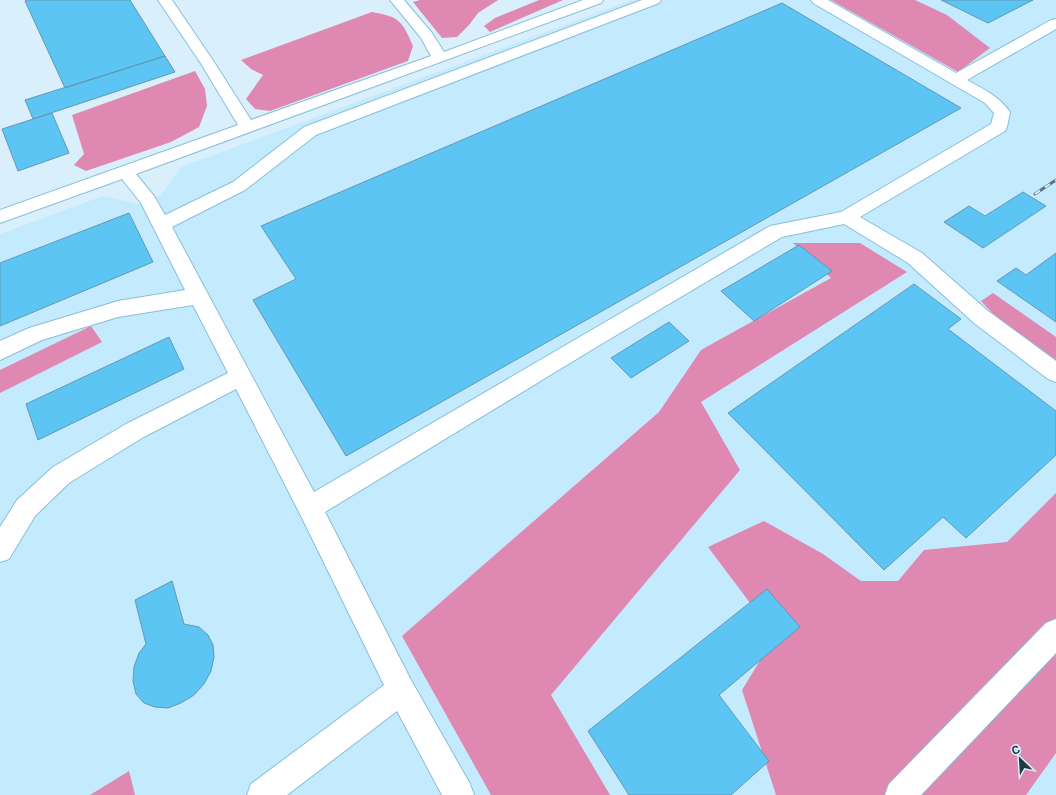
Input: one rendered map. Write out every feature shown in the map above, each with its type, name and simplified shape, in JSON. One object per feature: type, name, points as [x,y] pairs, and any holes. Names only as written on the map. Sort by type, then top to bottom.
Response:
[{"type":"street","points":[[164,0],[207,62],[248,127]]},
{"type":"street","points":[[397,0],[427,36],[440,58]]},
{"type":"street","points":[[0,217],[596,0]]},
{"type":"street","points":[[160,225],[239,186],[310,130],[654,0]]},
{"type":"street","points":[[310,508],[777,231],[846,217],[999,127],[1002,112],[991,100],[818,0]]},
{"type":"street","points":[[956,79],[1056,23]]},
{"type":"street","points":[[124,171],[148,200],[310,508],[401,690],[459,795]]},
{"type":"street","points":[[846,217],[915,258],[981,317],[1056,373]]},
{"type":"street","points":[[0,351],[36,334],[118,309],[198,296]]},
{"type":"street","points":[[0,550],[26,508],[61,475],[134,431],[240,377]]},
{"type":"street","points":[[900,795],[1056,633]]},
{"type":"street","points":[[262,795],[401,690]]},
{"type":"shaded area","points":[[420,0],[498,0],[478,13],[457,37],[442,38],[413,2]]},
{"type":"shaded area","points":[[539,0],[563,0],[490,32],[484,26],[495,18]]},
{"type":"shaded area","points":[[632,0],[1056,0],[1056,795],[0,795],[0,234],[103,196],[139,204],[160,196],[181,167]]},
{"type":"shaded area","points":[[831,0],[915,0],[947,15],[990,48],[958,72]]},
{"type":"shaded area","points":[[372,12],[394,18],[406,30],[413,46],[408,61],[270,111],[255,109],[246,99],[263,75],[251,69],[241,60]]},
{"type":"shaded area","points":[[195,71],[205,89],[207,106],[199,127],[171,142],[86,171],[74,165],[84,154],[72,115]]},
{"type":"shaded area","points":[[793,243],[860,243],[907,272],[701,402],[740,470],[551,695],[610,795],[491,795],[402,636],[659,412],[701,350],[831,278]]},
{"type":"shaded area","points":[[993,293],[1056,337],[1056,360],[999,320],[981,301]]},
{"type":"shaded area","points":[[91,326],[102,342],[0,393],[0,370]]},
{"type":"shaded area","points":[[1056,493],[1056,753],[1026,795],[776,795],[742,690],[775,636],[708,547],[764,521],[823,554],[861,581],[898,581],[924,550],[1007,542]]},
{"type":"shaded area","points":[[129,771],[135,795],[90,795]]},
{"type":"building","points":[[130,0],[165,56],[65,88],[25,1]]},
{"type":"building","points":[[941,0],[1033,0],[988,23]]},
{"type":"building","points":[[782,3],[961,108],[346,456],[253,300],[296,279],[261,226]]},
{"type":"building","points":[[165,56],[175,72],[33,119],[25,100]]},
{"type":"building","points":[[52,113],[69,153],[18,171],[2,129]]},
{"type":"building","points":[[1023,192],[1046,206],[983,248],[944,222],[969,206],[985,216]]},
{"type":"building","points":[[129,213],[153,262],[0,326],[0,263]]},
{"type":"building","points":[[799,245],[832,271],[754,321],[721,291]]},
{"type":"building","points":[[1056,253],[1056,322],[997,281],[1016,268],[1026,275]]},
{"type":"building","points":[[914,284],[961,319],[948,329],[1056,411],[1056,455],[966,538],[943,517],[884,570],[728,413]]},
{"type":"building","points":[[669,322],[689,341],[631,378],[611,358]]},
{"type":"building","points":[[169,337],[184,369],[38,440],[26,404]]},
{"type":"building","points":[[172,581],[184,624],[199,627],[208,635],[213,645],[214,657],[211,671],[204,684],[194,695],[181,703],[168,708],[155,707],[144,703],[136,694],[133,681],[134,667],[139,653],[146,644],[135,600]]},
{"type":"building","points":[[767,589],[800,627],[719,695],[769,761],[731,795],[629,795],[588,731]]},
{"type":"railway","points":[[1035,194],[1056,180]]}]
